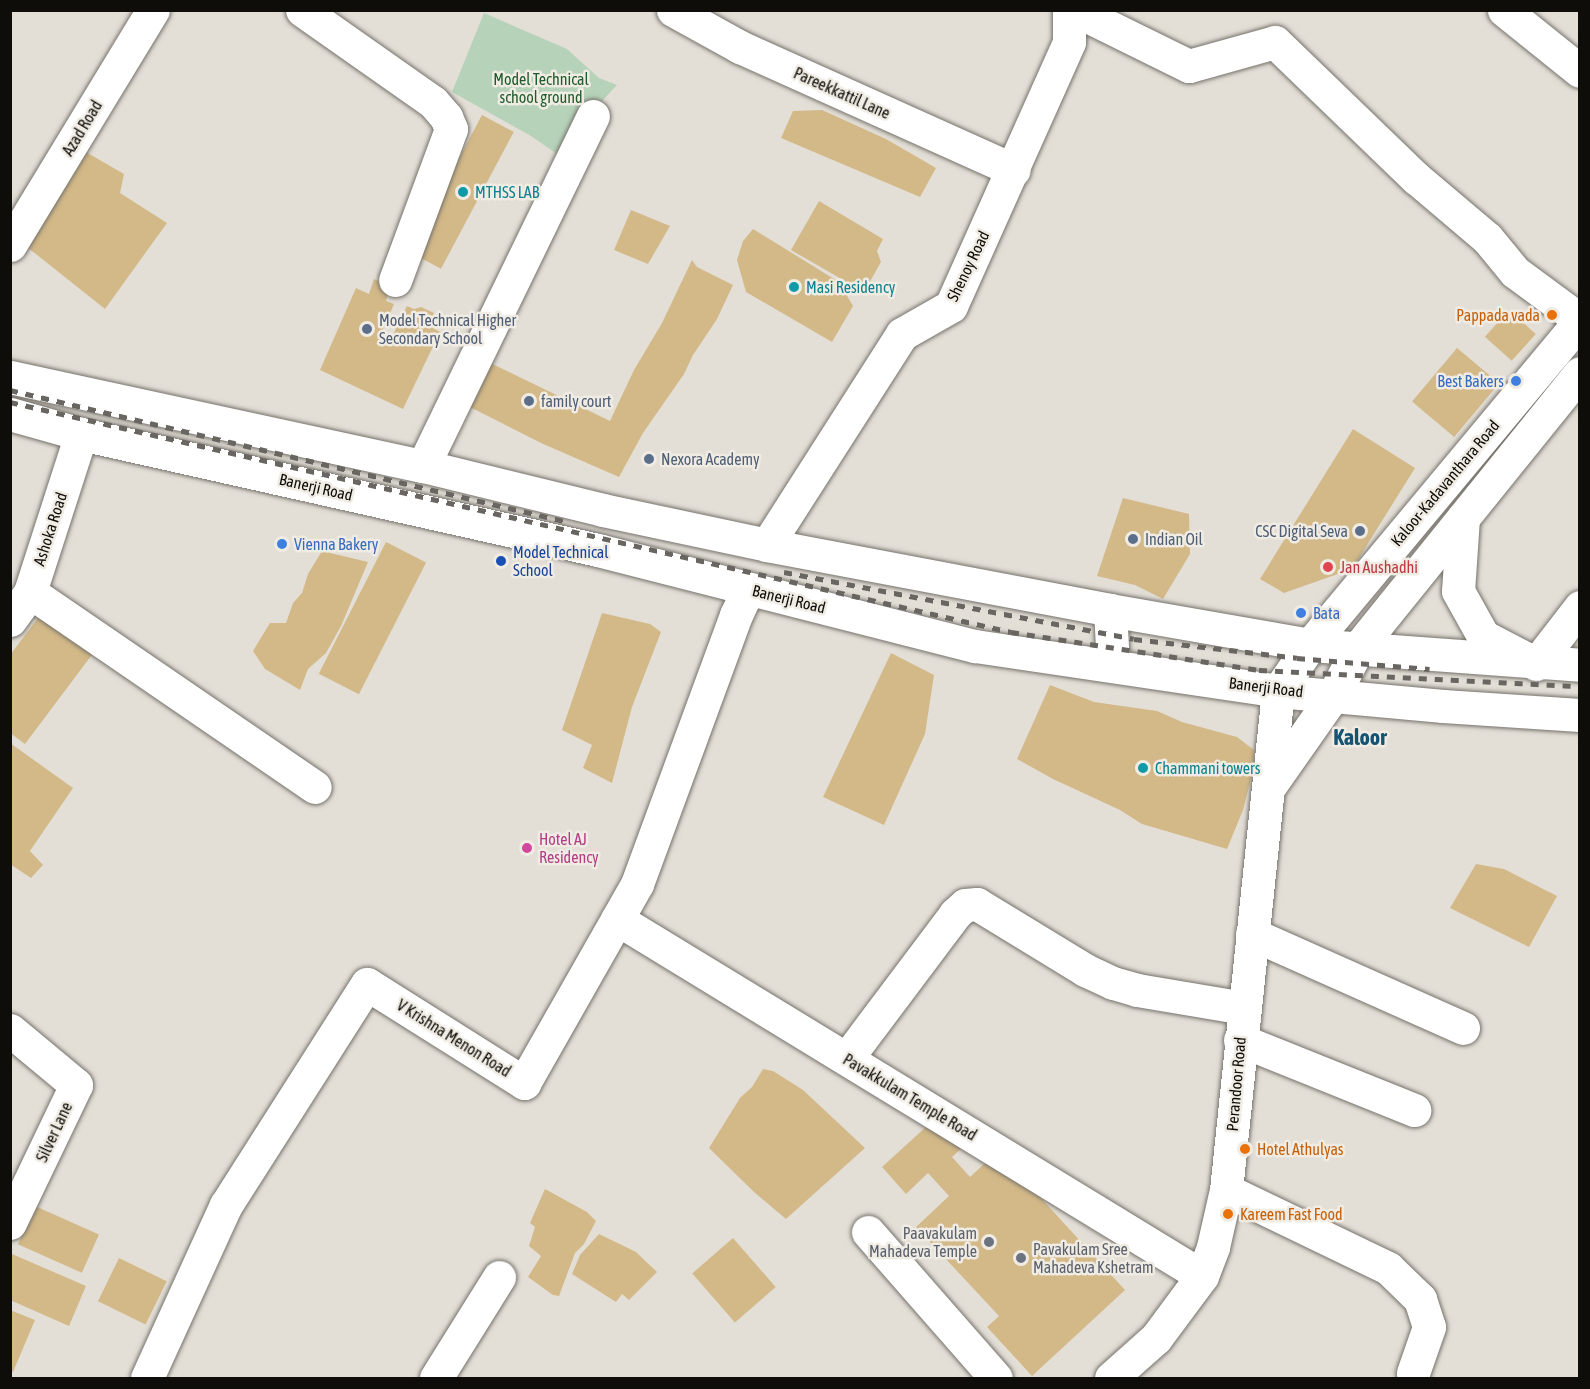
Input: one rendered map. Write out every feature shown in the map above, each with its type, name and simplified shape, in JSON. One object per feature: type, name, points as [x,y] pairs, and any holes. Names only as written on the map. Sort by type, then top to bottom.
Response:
[{"type":"main road","name":"Azad Road","points":[[10,245],[153,10]]},
{"type":"main road","points":[[302,10],[434,102],[447,117],[451,129],[395,280]]},
{"type":"main road","name":"Pareekkattil Lane","points":[[673,10],[740,47],[1014,170]]},
{"type":"main road","name":"Shenoy Road","points":[[752,590],[767,545],[902,334],[951,306],[1070,42],[1069,10]]},
{"type":"main road","points":[[1075,10],[1189,66],[1275,42],[1416,178],[1487,238],[1515,272],[1580,320]]},
{"type":"main road","points":[[1504,10],[1580,71]]},
{"type":"main road","points":[[423,466],[593,116]]},
{"type":"main road","name":"Kaloor-Kadavanthara Road","points":[[1278,691],[1310,645],[1580,320]]},
{"type":"main road","name":"Kaloor-Kadavanthara Road","points":[[1334,694],[1359,648],[1580,373]]},
{"type":"main road","points":[[10,377],[423,466],[603,510],[767,545],[1110,610],[1310,645],[1580,666]]},
{"type":"main road","name":"Banerji Road","points":[[10,414],[81,434],[598,550],[975,646],[1278,691],[1334,694],[1443,706],[1580,715]]},
{"type":"main road","name":"Ashoka Road","points":[[10,620],[30,592],[81,434]]},
{"type":"main road","points":[[1463,518],[1458,591],[1483,636],[1536,664]]},
{"type":"main road","points":[[720,581],[731,537]]},
{"type":"main road","name":"V Krishna Menon Road","points":[[147,1378],[226,1205],[367,984],[524,1083],[638,884],[736,615],[745,596],[752,590]]},
{"type":"main road","points":[[30,592],[315,787]]},
{"type":"main road","points":[[1536,664],[1580,607]]},
{"type":"main road","points":[[1110,610],[1113,666]]},
{"type":"main road","name":"Perandoor Road","points":[[1111,1378],[1156,1338],[1202,1276],[1213,1247],[1226,1190],[1278,691]]},
{"type":"main road","name":"Perandoor Road","points":[[1268,788],[1334,694]]},
{"type":"main road","points":[[847,1058],[955,914],[965,905],[977,904],[1084,970],[1113,983],[1137,990],[1244,1008]]},
{"type":"main road","name":"Pavakkulam Temple Road","points":[[617,919],[1202,1276]]},
{"type":"main road","points":[[1252,934],[1463,1028]]},
{"type":"main road","name":"Silver Lane","points":[[10,1030],[76,1085],[10,1223]]},
{"type":"main road","points":[[1240,1040],[1414,1110]]},
{"type":"main road","points":[[1226,1190],[1388,1268],[1420,1299],[1429,1327],[1413,1373]]},
{"type":"main road","points":[[868,1232],[996,1378]]},
{"type":"main road","points":[[436,1378],[499,1277]]},
{"type":"green space","name":"Model Technical school ground","points":[[484,13],[567,49],[599,78],[617,85],[586,118],[560,156],[531,136],[452,92]]},
{"type":"building","points":[[822,110],[886,139],[936,168],[920,197],[781,138],[793,111]]},
{"type":"building","name":"MTHSS LAB","points":[[482,115],[514,132],[441,269],[409,252]]},
{"type":"building","points":[[72,144],[124,174],[120,193],[167,223],[105,309],[22,243]]},
{"type":"building","points":[[819,201],[883,239],[877,251],[881,262],[864,292],[791,250]]},
{"type":"building","points":[[631,210],[670,226],[648,264],[614,250]]},
{"type":"building","name":"Masi Residency","points":[[753,229],[839,282],[853,306],[832,342],[746,292],[737,260],[743,241]]},
{"type":"building","points":[[692,260],[697,267],[733,285],[717,319],[693,355],[684,374],[643,433],[619,477],[541,443],[462,403],[484,360],[610,421],[634,370],[662,323]]},
{"type":"building","points":[[374,279],[387,285],[389,290],[386,301],[394,304],[381,334],[391,339],[407,306],[414,309],[421,307],[434,313],[429,326],[440,332],[403,409],[320,370],[356,288],[369,294]]},
{"type":"building","points":[[1509,310],[1536,334],[1512,361],[1485,337]]},
{"type":"building","points":[[1457,348],[1499,383],[1454,437],[1412,402]]},
{"type":"building","points":[[1353,429],[1415,468],[1352,569],[1284,593],[1260,579]]},
{"type":"building","points":[[1123,498],[1189,514],[1190,554],[1163,599],[1135,585],[1097,576]]},
{"type":"building","points":[[386,542],[426,562],[359,694],[319,674]]},
{"type":"building","points":[[322,551],[368,562],[341,626],[326,653],[308,669],[300,690],[265,669],[253,651],[270,623],[286,623],[293,603],[302,593],[308,574]]},
{"type":"building","points":[[48,605],[100,644],[25,744],[10,733],[10,655]]},
{"type":"building","points":[[602,613],[650,624],[661,632],[632,707],[612,783],[583,768],[592,745],[562,730]]},
{"type":"building","points":[[891,653],[934,675],[925,734],[884,825],[823,797]]},
{"type":"building","name":"Chammani towers","points":[[1050,685],[1094,702],[1157,711],[1182,722],[1237,737],[1254,750],[1253,771],[1243,810],[1227,849],[1142,824],[1120,810],[1053,779],[1017,759]]},
{"type":"building","points":[[10,743],[73,788],[30,851],[43,865],[31,878],[10,864]]},
{"type":"building","points":[[1476,864],[1504,869],[1557,896],[1529,947],[1450,908]]},
{"type":"building","points":[[763,1069],[773,1071],[803,1090],[865,1148],[786,1219],[754,1192],[709,1148],[740,1098],[752,1087]]},
{"type":"building","name":"Pavakulam Sree Mahadeva Kshetram","points":[[939,1115],[966,1144],[952,1157],[970,1177],[998,1151],[1125,1290],[1032,1376],[987,1327],[999,1316],[916,1227],[949,1196],[928,1173],[906,1194],[882,1167]]},
{"type":"building","points":[[545,1189],[587,1212],[596,1221],[584,1244],[575,1253],[559,1296],[553,1295],[528,1277],[541,1256],[529,1246],[535,1227],[530,1223]]},
{"type":"building","points":[[35,1206],[99,1234],[82,1273],[18,1244]]},
{"type":"building","points":[[599,1234],[636,1252],[657,1272],[629,1300],[622,1294],[616,1302],[572,1274],[580,1255]]},
{"type":"building","points":[[733,1238],[776,1287],[735,1322],[692,1273]]},
{"type":"building","points":[[12,1254],[86,1286],[69,1326],[10,1300]]},
{"type":"building","points":[[119,1258],[167,1281],[146,1324],[98,1301]]},
{"type":"building","points":[[10,1310],[35,1320],[13,1372],[10,1371]]},
{"type":"railway","points":[[10,390],[568,522]]},
{"type":"railway","points":[[10,402],[1011,632],[1259,670],[1580,686]]},
{"type":"railway","points":[[784,572],[1134,639],[1297,658],[1430,669]]},
{"type":"place","name":"MTHSS LAB","points":[[463,192]]},
{"type":"place","name":"Masi Residency","points":[[794,287]]},
{"type":"place","name":"Pappada vada","points":[[1552,315]]},
{"type":"place","name":"Model Technical Higher Secondary School","points":[[367,329]]},
{"type":"place","name":"Best Bakers","points":[[1516,381]]},
{"type":"place","name":"family court","points":[[529,401]]},
{"type":"place","name":"Nexora Academy","points":[[649,459]]},
{"type":"place","name":"CSC Digital Seva","points":[[1360,531]]},
{"type":"place","name":"Indian Oil","points":[[1133,539]]},
{"type":"place","name":"Vienna Bakery","points":[[282,544]]},
{"type":"place","name":"Model Technical School","points":[[501,561]]},
{"type":"place","name":"Jan Aushadhi","points":[[1328,567]]},
{"type":"place","name":"Bata","points":[[1301,613]]},
{"type":"place","name":"Chammani towers","points":[[1143,768]]},
{"type":"place","name":"Hotel AJ Residency","points":[[527,848]]},
{"type":"place","name":"Hotel Athulyas","points":[[1245,1149]]},
{"type":"place","name":"Kareem Fast Food","points":[[1228,1214]]},
{"type":"place","name":"Paavakulam Mahadeva Temple","points":[[989,1242]]},
{"type":"place","name":"Pavakulam Sree Mahadeva Kshetram","points":[[1021,1258]]},
{"type":"district","name":"Kaloor","points":[[1360,738]]}]
